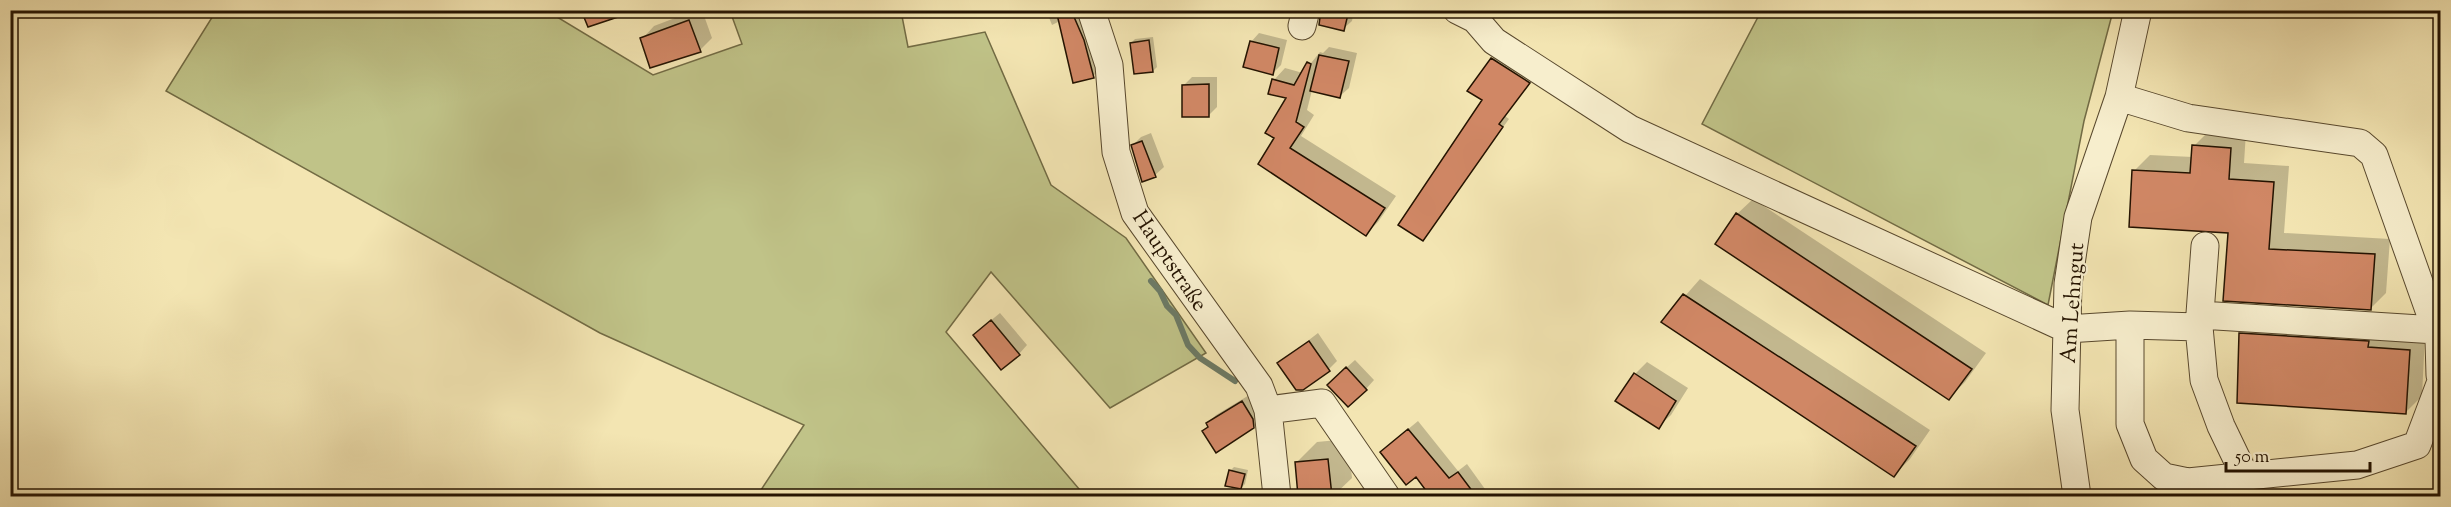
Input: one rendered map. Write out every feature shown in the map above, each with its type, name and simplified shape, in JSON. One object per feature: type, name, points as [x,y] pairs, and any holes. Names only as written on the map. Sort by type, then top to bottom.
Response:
[{"type":"street","name":"Hauptstraße","points":[[1091,10],[1108,64],[1116,152],[1135,213],[1259,386],[1268,410],[1277,496]]},
{"type":"street","points":[[1457,10],[1474,19],[1494,41],[1630,129],[2067,329],[2200,321],[2436,330]]},
{"type":"street","name":"Am Lehngut","points":[[2077,496],[2065,410],[2067,284],[2078,217],[2119,97],[2138,10]]},
{"type":"street","points":[[2119,97],[2188,118],[2360,143],[2374,155],[2436,330],[2439,340],[2440,375]]},
{"type":"street","points":[[2205,246],[2200,321],[2204,380],[2221,426],[2245,476]]},
{"type":"street","points":[[2130,325],[2130,424],[2144,459],[2164,477],[2188,482],[2357,465],[2417,445],[2440,384]]},
{"type":"street","points":[[1268,410],[1322,404],[1386,496]]},
{"type":"green space","points":[[216,11],[555,11],[557,17],[653,75],[742,44],[730,11],[901,11],[908,47],[985,32],[1051,185],[1126,238],[1206,353],[1110,408],[991,272],[946,332],[1085,496],[757,496],[804,425],[600,333],[166,91]]},
{"type":"green space","points":[[1752,11],[2113,11],[2084,121],[2048,305],[1702,124],[1759,15]]},
{"type":"building","points":[[581,10],[629,10],[630,13],[588,27]]},
{"type":"building","points":[[1056,10],[1071,10],[1084,40],[1094,78],[1073,83]]},
{"type":"building","points":[[1321,10],[1349,10],[1344,31],[1319,25]]},
{"type":"building","points":[[689,20],[701,52],[650,68],[640,38]]},
{"type":"building","points":[[1149,40],[1153,72],[1134,74],[1130,43]]},
{"type":"building","points":[[1250,41],[1279,48],[1273,75],[1243,67]]},
{"type":"building","points":[[1319,55],[1349,61],[1340,98],[1310,91]]},
{"type":"building","points":[[1491,58],[1530,83],[1499,124],[1503,127],[1423,241],[1398,225],[1482,100],[1467,91]]},
{"type":"building","points":[[1307,62],[1311,64],[1296,122],[1304,127],[1290,148],[1385,208],[1366,236],[1258,164],[1274,138],[1265,133],[1286,98],[1268,94],[1272,79],[1294,85]]},
{"type":"building","points":[[1209,84],[1209,117],[1182,117],[1182,85]]},
{"type":"building","points":[[1142,141],[1156,177],[1142,182],[1131,145]]},
{"type":"building","points":[[2192,145],[2231,148],[2229,179],[2274,182],[2269,249],[2375,254],[2371,310],[2223,301],[2228,233],[2129,227],[2132,170],[2190,173]]},
{"type":"building","points":[[1736,213],[1972,369],[1949,400],[1715,244]]},
{"type":"building","points":[[1683,294],[1916,446],[1894,477],[1661,322]]},
{"type":"building","points":[[991,320],[1020,355],[1001,370],[973,335]]},
{"type":"building","points":[[2239,333],[2369,341],[2368,347],[2410,350],[2406,414],[2237,403]]},
{"type":"building","points":[[1309,341],[1330,371],[1303,390],[1296,390],[1277,363]]},
{"type":"building","points":[[1346,367],[1367,390],[1348,407],[1327,385]]},
{"type":"building","points":[[1634,373],[1676,401],[1659,429],[1615,401]]},
{"type":"building","points":[[1242,401],[1253,419],[1254,428],[1216,453],[1202,431],[1208,427],[1206,423]]},
{"type":"building","points":[[1408,429],[1449,478],[1458,472],[1476,496],[1430,496],[1416,477],[1406,485],[1380,452]]},
{"type":"building","points":[[1328,459],[1332,496],[1298,496],[1295,462]]},
{"type":"building","points":[[1229,470],[1245,474],[1241,489],[1225,486]]},
{"type":"waterway","points":[[1151,281],[1160,291],[1167,306],[1176,315],[1188,345],[1200,358],[1235,381]]}]
